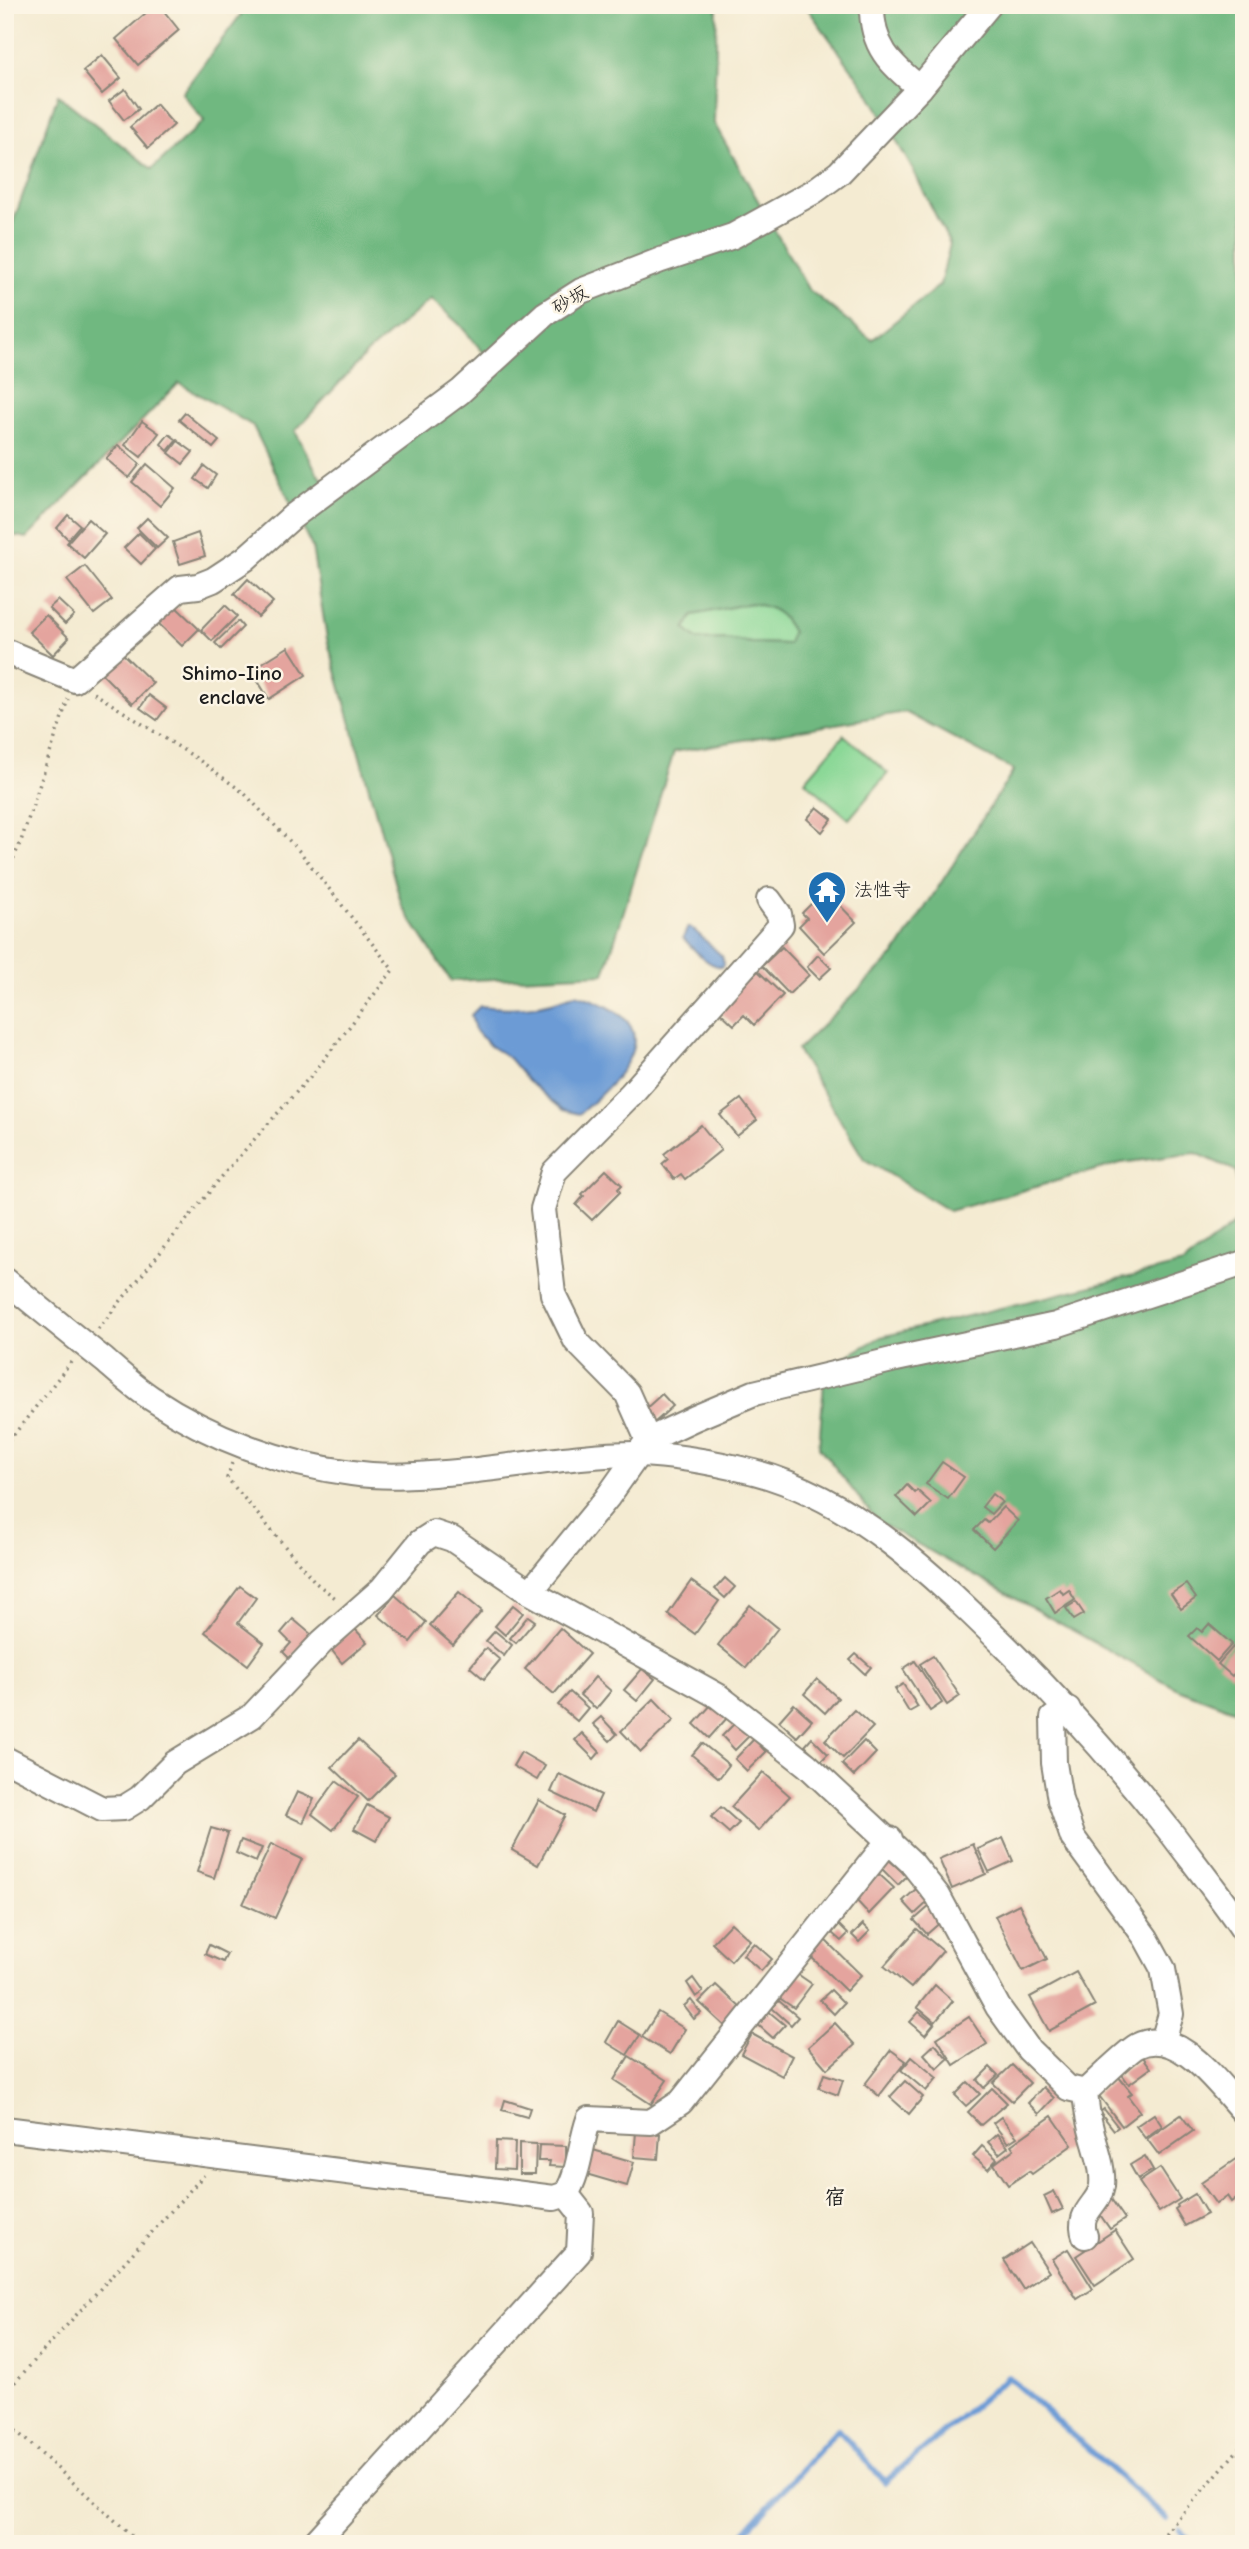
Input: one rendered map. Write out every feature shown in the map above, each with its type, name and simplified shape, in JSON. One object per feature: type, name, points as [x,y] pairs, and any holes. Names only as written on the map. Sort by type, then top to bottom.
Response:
[{"type":"street","name":"砂坂","points":[[75,680],[180,588],[198,586],[213,580],[245,559],[292,517],[460,391],[545,314],[581,291],[733,236],[813,192],[839,173],[920,88],[989,5]]},
{"type":"street","points":[[872,7],[877,39],[891,65],[920,88]]},
{"type":"street","points":[[5,651],[75,680]]},
{"type":"street","points":[[643,1447],[627,1393],[576,1340],[553,1294],[543,1209],[554,1172],[631,1094],[781,925],[779,914],[769,900]]},
{"type":"street","points":[[5,1280],[148,1396],[189,1421],[238,1444],[291,1461],[354,1474],[400,1475],[456,1472],[643,1447],[754,1393],[1056,1325],[1244,1263]]},
{"type":"street","points":[[530,1592],[607,1498],[643,1447]]},
{"type":"street","points":[[643,1447],[754,1472],[796,1485],[847,1512],[883,1537],[956,1598],[1068,1709],[1128,1777],[1244,1931]]},
{"type":"street","points":[[5,1759],[102,1809],[124,1808],[140,1798],[175,1763],[252,1716],[354,1612],[382,1589],[420,1542],[434,1533],[452,1539],[530,1592],[718,1696],[807,1765],[890,1839],[911,1862],[938,1896],[998,2007],[1029,2050],[1068,2088],[1085,2092]]},
{"type":"street","points":[[1068,1709],[1053,1718],[1060,1800],[1073,1838],[1146,1938],[1163,1969],[1171,2014],[1163,2041]]},
{"type":"street","points":[[5,2129],[554,2198],[566,2194],[575,2180],[582,2138],[589,2119],[651,2122],[681,2102],[890,1839]]},
{"type":"street","points":[[1085,2092],[1138,2046],[1163,2041],[1187,2052],[1244,2112]]},
{"type":"street","points":[[1085,2092],[1102,2188],[1087,2211],[1082,2227],[1085,2236]]},
{"type":"street","points":[[314,2544],[579,2252],[581,2213],[566,2194]]},
{"type":"path","points":[[5,878],[75,680],[199,760],[244,793],[301,853],[393,970],[316,1070],[228,1169],[5,1446]]},
{"type":"path","points":[[238,1444],[227,1478],[316,1583],[354,1612]]},
{"type":"path","points":[[5,2393],[223,2157]]},
{"type":"path","points":[[5,2421],[141,2544]]},
{"type":"path","points":[[1156,2544],[1244,2443]]},
{"type":"green space","points":[[248,5],[717,5],[714,123],[808,289],[872,340],[940,285],[950,244],[913,170],[869,93],[805,5],[1244,5],[1244,1714],[1178,1689],[878,1522],[819,1447],[825,1368],[881,1337],[1183,1264],[1239,1220],[1236,1171],[1196,1153],[1121,1163],[949,1211],[864,1159],[797,1050],[895,954],[1014,770],[905,712],[674,752],[604,974],[451,981],[402,906],[327,639],[312,547],[253,426],[179,383],[27,538],[5,534],[5,261],[9,234],[58,95],[152,169],[204,121],[182,93]],"holes":[[[431,299],[459,324],[498,369],[342,491],[319,476],[295,431],[367,353]],[[751,603],[780,614],[792,632],[788,644],[726,639],[698,640],[685,629],[693,615]]]},
{"type":"green space","points":[[751,603],[780,614],[792,632],[788,644],[726,639],[698,640],[685,629],[693,615]]},
{"type":"green space","points":[[844,735],[888,773],[849,819],[805,781]]},
{"type":"water","points":[[688,927],[722,956],[724,964],[721,967],[705,960],[683,938]]},
{"type":"water","points":[[576,994],[621,1015],[631,1027],[634,1039],[632,1051],[618,1075],[579,1114],[563,1110],[528,1081],[508,1057],[490,1046],[475,1030],[471,1015],[480,1006],[529,1006]]},
{"type":"building","points":[[155,5],[159,5],[179,30],[138,65],[116,39]]},
{"type":"building","points":[[102,55],[121,78],[102,94],[83,71]]},
{"type":"building","points":[[125,89],[139,109],[124,120],[109,101]]},
{"type":"building","points":[[156,104],[174,125],[148,148],[130,127]]},
{"type":"building","points":[[185,413],[219,441],[213,448],[179,420]]},
{"type":"building","points":[[142,421],[159,433],[141,457],[125,445]]},
{"type":"building","points":[[169,434],[177,440],[168,451],[161,444]]},
{"type":"building","points":[[178,441],[193,452],[183,464],[169,453]]},
{"type":"building","points":[[118,445],[140,464],[129,478],[106,459]]},
{"type":"building","points":[[147,464],[175,488],[160,506],[132,482]]},
{"type":"building","points":[[204,466],[216,475],[208,488],[195,479]]},
{"type":"building","points":[[68,515],[80,525],[68,539],[57,528]]},
{"type":"building","points":[[147,518],[168,538],[157,548],[137,528]]},
{"type":"building","points":[[88,519],[105,534],[84,558],[67,543]]},
{"type":"building","points":[[139,533],[155,549],[141,564],[124,548]]},
{"type":"building","points":[[198,533],[205,556],[180,564],[173,542]]},
{"type":"building","points":[[85,566],[112,600],[94,614],[67,580]]},
{"type":"building","points":[[248,579],[273,602],[258,617],[234,594]]},
{"type":"building","points":[[58,600],[74,615],[65,624],[49,608]]},
{"type":"building","points":[[174,605],[199,629],[182,646],[157,622]]},
{"type":"building","points":[[225,605],[237,616],[212,641],[201,630]]},
{"type":"building","points":[[46,615],[69,638],[53,655],[29,632]]},
{"type":"building","points":[[238,621],[243,627],[221,649],[215,643]]},
{"type":"building","points":[[288,647],[306,675],[269,699],[251,670]]},
{"type":"building","points":[[120,651],[153,683],[132,704],[100,672]]},
{"type":"building","points":[[149,695],[166,708],[157,720],[140,708]]},
{"type":"building","points":[[817,807],[832,819],[822,832],[807,819]]},
{"type":"building","name":"法性寺","points":[[831,896],[856,922],[824,953],[799,926],[807,918],[802,913],[815,900],[820,906]]},
{"type":"building","points":[[782,947],[809,975],[789,994],[762,966]]},
{"type":"building","points":[[818,955],[831,968],[819,979],[807,967]]},
{"type":"building","points":[[758,971],[783,995],[754,1025],[744,1015],[734,1025],[720,1012],[736,995],[731,991],[750,972],[754,975]]},
{"type":"building","points":[[741,1099],[757,1120],[737,1136],[720,1115]]},
{"type":"building","points":[[701,1125],[721,1150],[685,1179],[681,1174],[674,1179],[662,1164],[668,1159],[664,1154]]},
{"type":"building","points":[[606,1170],[622,1185],[618,1189],[620,1192],[592,1220],[576,1205],[584,1196],[582,1194]]},
{"type":"building","points":[[662,1394],[673,1406],[654,1423],[643,1411]]},
{"type":"building","points":[[942,1462],[964,1477],[948,1499],[926,1484]]},
{"type":"building","points":[[907,1485],[931,1503],[917,1517],[896,1497]]},
{"type":"building","points":[[992,1494],[1002,1502],[991,1514],[982,1507]]},
{"type":"building","points":[[1003,1507],[1018,1521],[993,1548],[974,1530],[984,1520],[988,1523]]},
{"type":"building","points":[[725,1578],[735,1587],[725,1598],[715,1589]]},
{"type":"building","points":[[691,1581],[719,1601],[695,1634],[668,1614]]},
{"type":"building","points":[[1186,1584],[1196,1598],[1181,1609],[1171,1594]]},
{"type":"building","points":[[240,1586],[256,1598],[238,1623],[264,1643],[248,1665],[205,1632]]},
{"type":"building","points":[[1060,1589],[1063,1594],[1069,1590],[1075,1600],[1055,1613],[1046,1598]]},
{"type":"building","points":[[459,1592],[482,1611],[453,1645],[430,1625]]},
{"type":"building","points":[[395,1595],[426,1622],[410,1642],[378,1615]]},
{"type":"building","points":[[1076,1602],[1084,1614],[1074,1620],[1066,1608]]},
{"type":"building","points":[[513,1605],[523,1613],[505,1635],[495,1626]]},
{"type":"building","points":[[750,1605],[778,1628],[746,1668],[718,1645]]},
{"type":"building","points":[[528,1616],[535,1621],[516,1643],[510,1638]]},
{"type":"building","points":[[293,1619],[312,1635],[290,1659],[283,1652],[291,1643],[281,1633]]},
{"type":"building","points":[[1209,1624],[1232,1644],[1217,1661],[1189,1636],[1197,1628],[1202,1632]]},
{"type":"building","points":[[354,1628],[367,1642],[342,1663],[330,1648]]},
{"type":"building","points":[[560,1628],[589,1654],[554,1694],[525,1669]]},
{"type":"building","points":[[495,1631],[512,1645],[504,1656],[486,1641]]},
{"type":"building","points":[[1233,1647],[1244,1657],[1244,1662],[1232,1676],[1218,1664]]},
{"type":"building","points":[[486,1648],[500,1660],[484,1679],[470,1667]]},
{"type":"building","points":[[856,1654],[871,1667],[865,1674],[850,1660]]},
{"type":"building","points":[[933,1656],[960,1696],[947,1705],[920,1664]]},
{"type":"building","points":[[915,1661],[942,1703],[930,1711],[903,1669]]},
{"type":"building","points":[[642,1669],[655,1679],[637,1701],[624,1690]]},
{"type":"building","points":[[595,1677],[611,1691],[596,1709],[580,1695]]},
{"type":"building","points":[[817,1679],[838,1698],[825,1713],[804,1694]]},
{"type":"building","points":[[903,1684],[918,1707],[909,1712],[895,1689]]},
{"type":"building","points":[[570,1692],[588,1708],[577,1721],[558,1705]]},
{"type":"building","points":[[654,1699],[674,1720],[641,1752],[621,1731]]},
{"type":"building","points":[[712,1704],[727,1718],[709,1738],[694,1724]]},
{"type":"building","points":[[794,1704],[812,1720],[797,1737],[779,1721]]},
{"type":"building","points":[[854,1710],[873,1727],[843,1758],[825,1740]]},
{"type":"building","points":[[601,1717],[617,1734],[610,1741],[593,1724]]},
{"type":"building","points":[[735,1723],[749,1736],[735,1750],[722,1736]]},
{"type":"building","points":[[582,1733],[600,1752],[594,1759],[575,1740]]},
{"type":"building","points":[[812,1738],[828,1754],[821,1761],[805,1746]]},
{"type":"building","points":[[754,1739],[766,1752],[747,1771],[735,1759]]},
{"type":"building","points":[[358,1740],[395,1774],[368,1801],[332,1767]]},
{"type":"building","points":[[864,1741],[876,1753],[854,1776],[842,1764]]},
{"type":"building","points":[[702,1743],[729,1765],[719,1778],[692,1755]]},
{"type":"building","points":[[521,1752],[545,1766],[537,1780],[513,1766]]},
{"type":"building","points":[[763,1772],[790,1796],[758,1831],[731,1807]]},
{"type":"building","points":[[559,1774],[601,1795],[593,1812],[551,1792]]},
{"type":"building","points":[[336,1781],[358,1797],[333,1830],[312,1814]]},
{"type":"building","points":[[297,1792],[314,1799],[303,1823],[286,1815]]},
{"type":"building","points":[[539,1800],[565,1815],[538,1865],[512,1850]]},
{"type":"building","points":[[367,1805],[389,1817],[376,1841],[354,1829]]},
{"type":"building","points":[[721,1807],[739,1823],[729,1833],[711,1817]]},
{"type":"building","points":[[211,1828],[228,1833],[214,1878],[197,1872]]},
{"type":"building","points":[[1003,1838],[1013,1861],[989,1872],[978,1849]]},
{"type":"building","points":[[241,1840],[262,1848],[256,1862],[236,1853]]},
{"type":"building","points":[[271,1844],[302,1859],[275,1918],[243,1904]]},
{"type":"building","points":[[973,1844],[986,1874],[952,1889],[939,1859]]},
{"type":"building","points":[[888,1859],[907,1876],[898,1885],[880,1867]]},
{"type":"building","points":[[879,1874],[894,1888],[869,1914],[855,1899]]},
{"type":"building","points":[[917,1888],[929,1901],[915,1914],[903,1901]]},
{"type":"building","points":[[1019,1904],[1047,1959],[1023,1971],[995,1916]]},
{"type":"building","points":[[930,1906],[943,1920],[927,1934],[914,1920]]},
{"type":"building","points":[[731,1923],[750,1940],[731,1961],[712,1943]]},
{"type":"building","points":[[863,1924],[870,1931],[859,1942],[852,1935]]},
{"type":"building","points":[[839,1925],[848,1934],[841,1941],[832,1933]]},
{"type":"building","points":[[917,1929],[943,1951],[911,1988],[884,1966]]},
{"type":"building","points":[[821,1936],[861,1975],[846,1991],[806,1952]]},
{"type":"building","points":[[754,1943],[772,1959],[761,1971],[743,1955]]},
{"type":"building","points":[[209,1945],[227,1954],[223,1962],[205,1954]]},
{"type":"building","points":[[1076,1972],[1095,2006],[1049,2031],[1030,1997]]},
{"type":"building","points":[[796,1973],[812,1984],[794,2008],[778,1997]]},
{"type":"building","points":[[693,1978],[703,1992],[696,1997],[687,1983]]},
{"type":"building","points":[[716,1985],[742,2009],[725,2026],[699,2002]]},
{"type":"building","points":[[935,1985],[953,2001],[935,2022],[917,2007]]},
{"type":"building","points":[[831,1990],[844,2003],[834,2014],[820,2000]]},
{"type":"building","points":[[691,2000],[701,2013],[694,2019],[684,2006]]},
{"type":"building","points":[[779,2001],[798,2017],[791,2025],[772,2008]]},
{"type":"building","points":[[767,2010],[785,2025],[773,2038],[756,2023]]},
{"type":"building","points":[[658,2012],[685,2029],[670,2054],[642,2037]]},
{"type":"building","points":[[919,2012],[934,2024],[925,2035],[910,2022]]},
{"type":"building","points":[[969,2017],[987,2044],[954,2065],[937,2038]]},
{"type":"building","points":[[618,2021],[640,2035],[627,2055],[606,2042]]},
{"type":"building","points":[[835,2023],[855,2045],[827,2069],[808,2047]]},
{"type":"building","points":[[752,2034],[792,2056],[782,2076],[741,2054]]},
{"type":"building","points":[[935,2044],[948,2059],[937,2069],[924,2054]]},
{"type":"building","points":[[891,2050],[906,2061],[879,2096],[865,2084]]},
{"type":"building","points":[[629,2056],[667,2080],[651,2104],[614,2080]]},
{"type":"building","points":[[912,2057],[937,2078],[926,2091],[901,2070]]},
{"type":"building","points":[[1143,2057],[1151,2068],[1129,2084],[1121,2073]]},
{"type":"building","points":[[1012,2065],[1030,2083],[1012,2101],[993,2083]]},
{"type":"building","points":[[990,2067],[998,2075],[984,2088],[977,2080]]},
{"type":"building","points":[[824,2074],[843,2080],[838,2095],[819,2088]]},
{"type":"building","points":[[1118,2076],[1132,2093],[1128,2096],[1140,2112],[1122,2126],[1097,2093]]},
{"type":"building","points":[[905,2081],[923,2097],[909,2114],[890,2097]]},
{"type":"building","points":[[968,2082],[980,2094],[966,2106],[955,2095]]},
{"type":"building","points":[[1043,2087],[1054,2098],[1039,2114],[1028,2103]]},
{"type":"building","points":[[992,2088],[1007,2103],[981,2125],[968,2112]]},
{"type":"building","points":[[505,2100],[530,2108],[527,2117],[502,2110]]},
{"type":"building","points":[[1104,2109],[1118,2127],[1114,2130],[1100,2112]]},
{"type":"building","points":[[1154,2114],[1162,2126],[1145,2138],[1136,2126]]},
{"type":"building","points":[[1181,2115],[1193,2131],[1159,2155],[1147,2139]]},
{"type":"building","points":[[1052,2116],[1072,2145],[1032,2174],[1029,2171],[1008,2185],[994,2164],[1014,2149],[1011,2145]]},
{"type":"building","points":[[1001,2117],[1017,2137],[1008,2143],[993,2123]]},
{"type":"building","points":[[636,2132],[660,2134],[658,2159],[634,2157]]},
{"type":"building","points":[[997,2134],[1008,2147],[999,2154],[988,2142]]},
{"type":"building","points":[[496,2141],[515,2142],[514,2170],[495,2169]]},
{"type":"building","points":[[519,2143],[536,2144],[535,2174],[519,2174]]},
{"type":"building","points":[[539,2145],[566,2146],[566,2167],[549,2166],[550,2161],[538,2161]]},
{"type":"building","points":[[982,2146],[997,2159],[988,2169],[973,2156]]},
{"type":"building","points":[[593,2150],[634,2162],[627,2186],[586,2174]]},
{"type":"building","points":[[1145,2156],[1153,2170],[1138,2179],[1130,2165]]},
{"type":"building","points":[[1240,2156],[1244,2161],[1244,2192],[1231,2202],[1227,2196],[1216,2204],[1201,2183]]},
{"type":"building","points":[[1160,2168],[1180,2199],[1159,2212],[1139,2182]]},
{"type":"building","points":[[1054,2191],[1063,2209],[1052,2214],[1044,2196]]},
{"type":"building","points":[[1195,2194],[1207,2214],[1185,2226],[1175,2209]]},
{"type":"building","points":[[1109,2196],[1125,2219],[1110,2229],[1094,2206]]},
{"type":"building","points":[[1115,2230],[1134,2259],[1095,2285],[1076,2256]]},
{"type":"building","points":[[1030,2243],[1049,2272],[1023,2289],[1004,2260]]},
{"type":"building","points":[[1068,2249],[1093,2289],[1077,2299],[1052,2259]]},
{"type":"waterway","points":[[734,2544],[838,2429],[885,2482],[1008,2377],[1167,2519]]},
{"type":"waterway","points":[[1179,2530],[1194,2544]]},
{"type":"place","name":"法性寺","points":[[827,924]]},
{"type":"district","name":"Shimo-Iino enclave","points":[[232,685]]},
{"type":"district","name":"宿","points":[[835,2197]]}]
